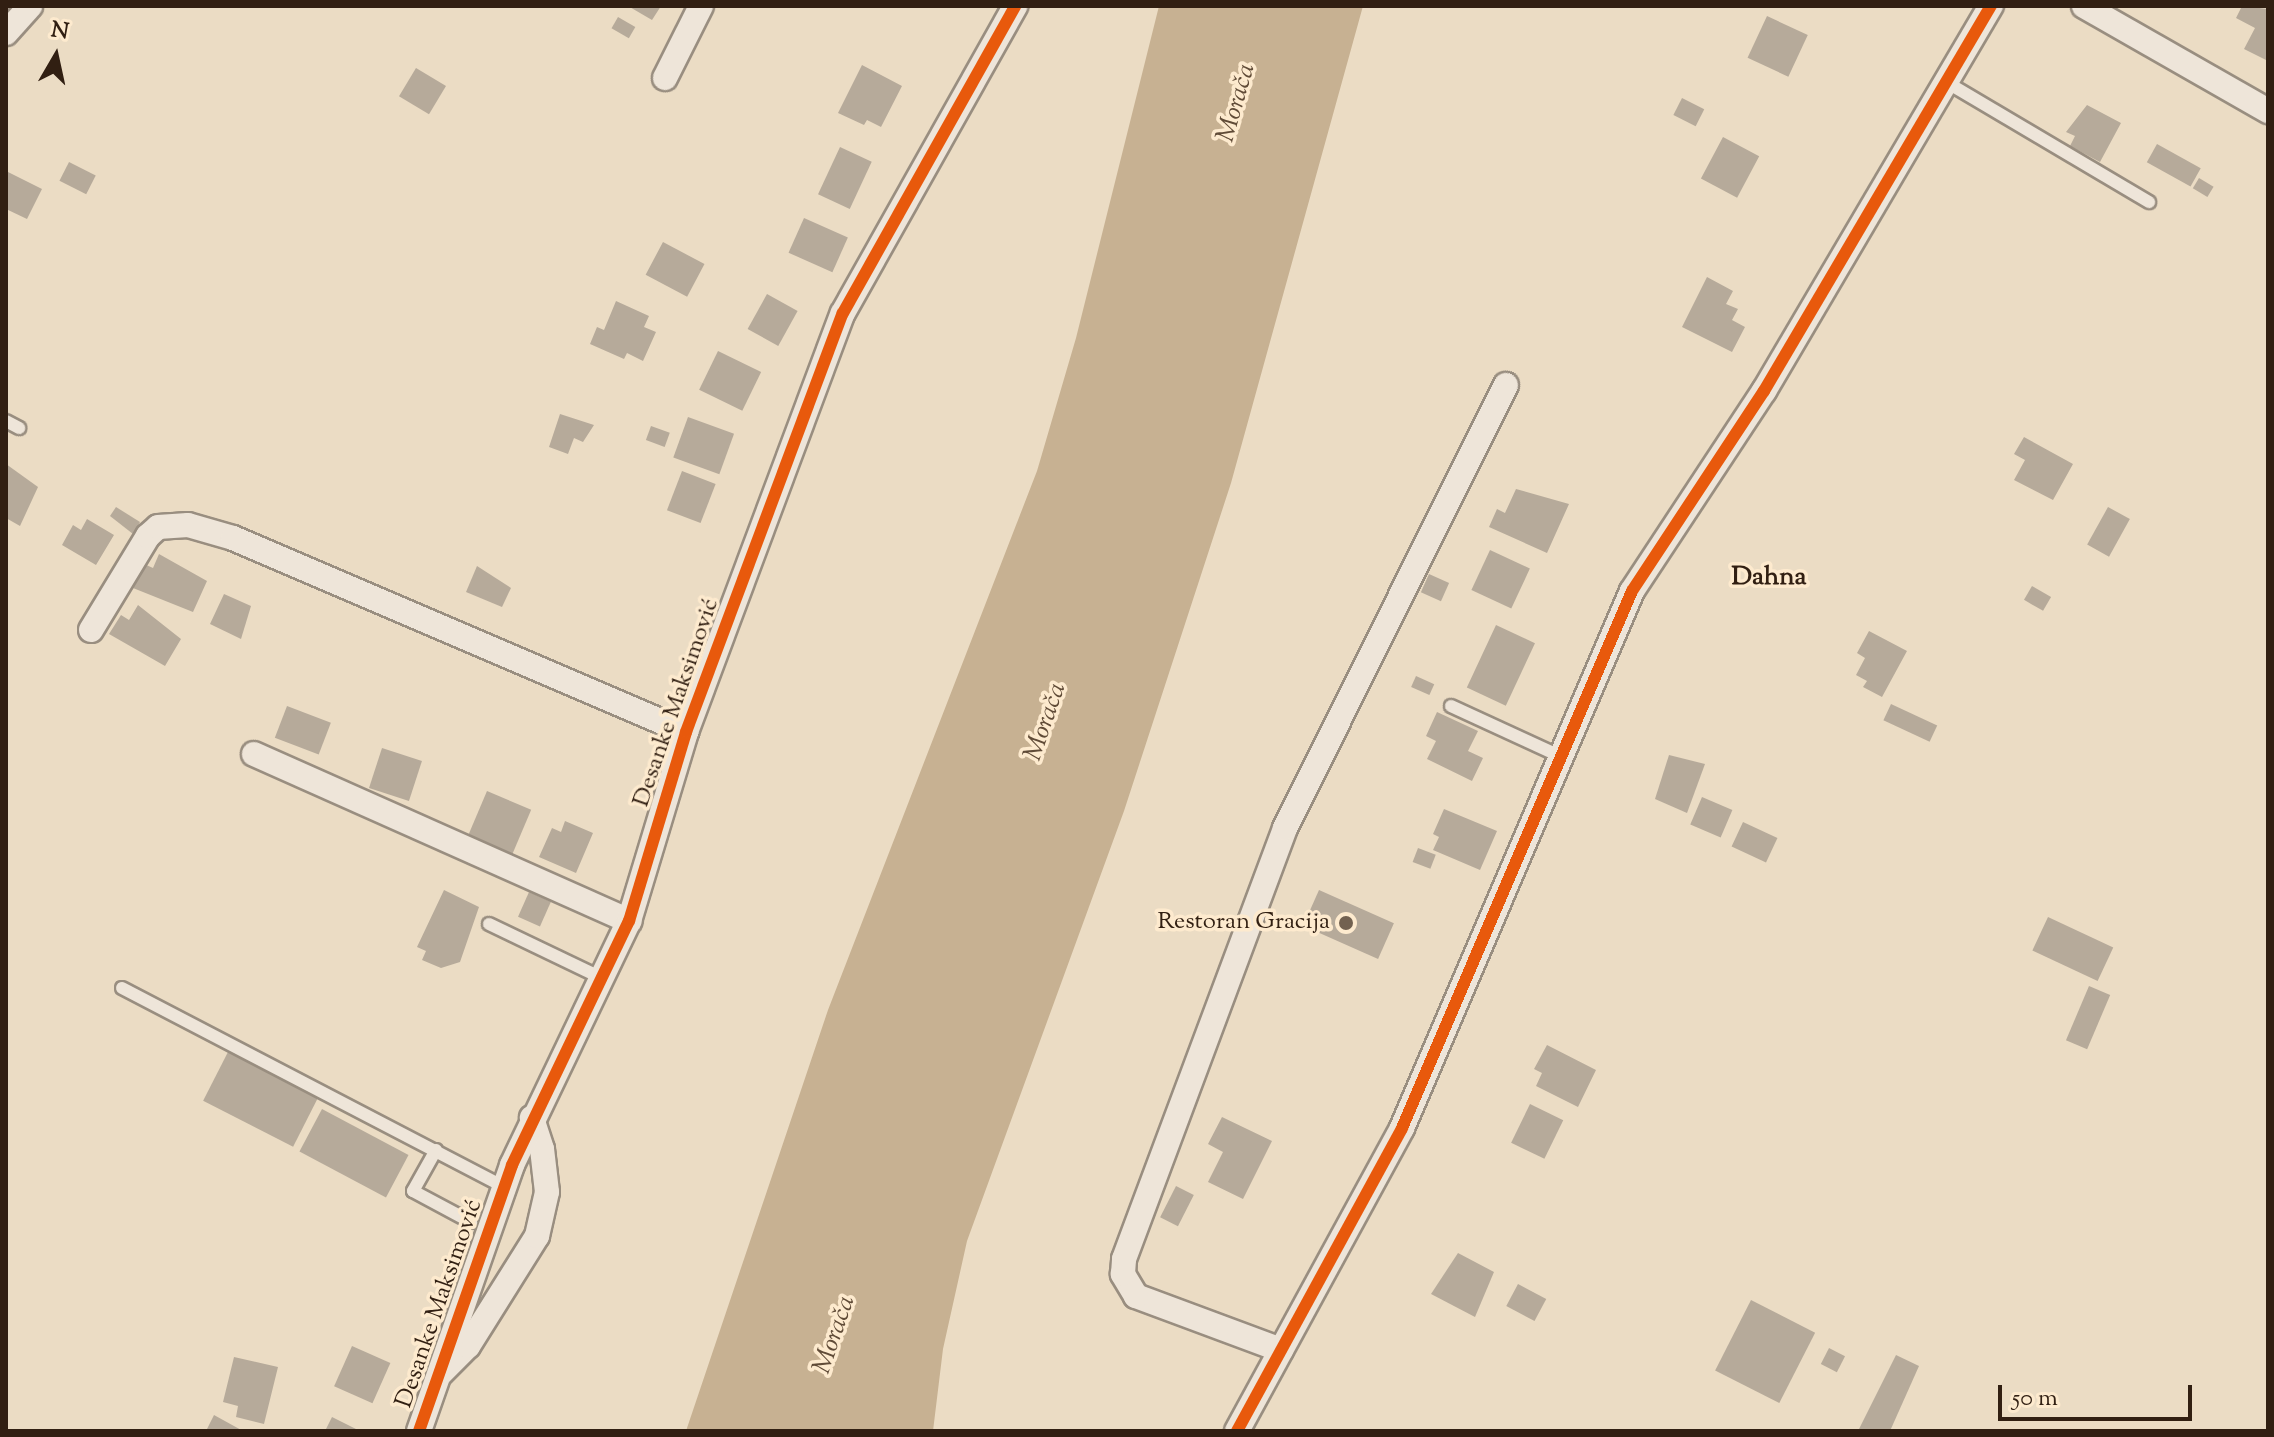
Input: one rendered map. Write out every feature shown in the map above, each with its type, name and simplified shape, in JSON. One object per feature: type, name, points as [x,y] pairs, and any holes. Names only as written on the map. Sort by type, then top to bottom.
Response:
[{"type":"street","points":[[6,33],[30,6]]},
{"type":"street","points":[[665,78],[701,6]]},
{"type":"street","name":"Desanke Maksimović","points":[[419,1431],[504,1187],[532,1118],[604,979],[629,921],[686,732],[843,313],[1015,6]]},
{"type":"street","points":[[1237,1431],[1402,1128],[1632,591],[1764,391],[1991,6]]},
{"type":"street","points":[[2084,6],[2268,111]]},
{"type":"street","points":[[1281,1350],[1136,1296],[1123,1274],[1124,1259],[1285,828],[1506,385]]},
{"type":"street","points":[[91,630],[148,536],[158,527],[188,525],[233,538],[686,732]]},
{"type":"street","points":[[254,754],[629,921]]},
{"type":"street","points":[[435,1380],[468,1346],[537,1236],[547,1192],[542,1149],[532,1118]]},
{"type":"lane","points":[[1946,82],[2149,202]]},
{"type":"lane","points":[[6,421],[19,428]]},
{"type":"lane","points":[[1451,706],[1562,757]]},
{"type":"lane","points":[[489,924],[604,979]]},
{"type":"lane","points":[[122,988],[504,1187]]},
{"type":"lane","points":[[436,1150],[413,1191],[471,1222]]},
{"type":"water","name":"Morača","points":[[1159,6],[1363,6],[1231,483],[1124,811],[967,1241],[943,1349],[933,1431],[686,1431],[828,1010],[1037,471],[1076,338]]},
{"type":"building","points":[[628,6],[661,6],[652,20]]},
{"type":"building","points":[[2242,6],[2268,9],[2268,61],[2244,49],[2255,28],[2236,18]]},
{"type":"building","points":[[1767,16],[1808,35],[1788,77],[1748,58]]},
{"type":"building","points":[[618,17],[635,27],[629,38],[612,28]]},
{"type":"building","points":[[862,65],[902,86],[881,127],[867,120],[864,125],[838,113]]},
{"type":"building","points":[[416,68],[446,86],[429,114],[399,96]]},
{"type":"building","points":[[1682,98],[1704,109],[1696,126],[1673,115]]},
{"type":"building","points":[[2087,105],[2121,123],[2100,162],[2070,146],[2075,136],[2066,132]]},
{"type":"building","points":[[1723,137],[1759,156],[1737,198],[1701,178]]},
{"type":"building","points":[[2157,144],[2201,168],[2191,187],[2147,162]]},
{"type":"building","points":[[840,147],[872,162],[850,209],[818,194]]},
{"type":"building","points":[[69,162],[96,176],[86,194],[59,181]]},
{"type":"building","points":[[6,171],[42,189],[27,219],[6,209]]},
{"type":"building","points":[[2199,178],[2214,187],[2207,197],[2193,188]]},
{"type":"building","points":[[804,218],[848,238],[832,272],[789,253]]},
{"type":"building","points":[[663,242],[704,264],[687,297],[646,275]]},
{"type":"building","points":[[1707,277],[1733,291],[1726,304],[1738,309],[1732,320],[1745,327],[1732,352],[1682,327]]},
{"type":"building","points":[[767,294],[798,311],[778,346],[748,329]]},
{"type":"building","points":[[616,301],[649,316],[644,327],[656,332],[643,361],[627,353],[624,359],[590,344],[597,327],[604,330]]},
{"type":"building","points":[[718,351],[761,372],[742,411],[699,390]]},
{"type":"building","points":[[560,414],[594,425],[583,442],[574,438],[568,454],[549,447]]},
{"type":"building","points":[[688,417],[734,434],[719,474],[673,457]]},
{"type":"building","points":[[651,426],[670,433],[665,447],[646,440]]},
{"type":"building","points":[[2024,437],[2073,464],[2053,500],[2014,480],[2025,460],[2014,454]]},
{"type":"building","points":[[6,464],[38,487],[20,526],[6,518]]},
{"type":"building","points":[[682,471],[716,484],[701,523],[667,510]]},
{"type":"building","points":[[1516,489],[1569,504],[1547,553],[1489,527],[1497,509],[1505,513]]},
{"type":"building","points":[[116,507],[140,522],[133,534],[110,516]]},
{"type":"building","points":[[2108,507],[2130,519],[2109,557],[2087,545]]},
{"type":"building","points":[[87,519],[114,535],[96,565],[62,545],[73,525],[81,530]]},
{"type":"building","points":[[1490,550],[1530,569],[1511,608],[1471,590]]},
{"type":"building","points":[[159,554],[207,581],[193,612],[133,588],[144,564],[153,568]]},
{"type":"building","points":[[477,566],[511,588],[502,607],[466,592]]},
{"type":"building","points":[[1429,574],[1449,583],[1441,601],[1421,592]]},
{"type":"building","points":[[2032,586],[2051,597],[2043,611],[2024,600]]},
{"type":"building","points":[[224,594],[251,606],[241,639],[210,624]]},
{"type":"building","points":[[138,605],[181,639],[165,666],[109,634],[121,615],[129,620]]},
{"type":"building","points":[[1496,625],[1535,643],[1506,706],[1467,688]]},
{"type":"building","points":[[1869,631],[1907,651],[1882,697],[1863,687],[1867,681],[1856,675],[1865,658],[1857,653]]},
{"type":"building","points":[[1416,676],[1434,684],[1429,695],[1411,687]]},
{"type":"building","points":[[1891,704],[1937,726],[1930,742],[1883,720]]},
{"type":"building","points":[[287,706],[331,723],[319,755],[275,738]]},
{"type":"building","points":[[1437,712],[1478,731],[1468,751],[1483,758],[1472,781],[1427,759],[1436,741],[1426,736]]},
{"type":"building","points":[[382,748],[422,761],[409,801],[369,788]]},
{"type":"building","points":[[1669,755],[1705,764],[1687,813],[1655,799]]},
{"type":"building","points":[[487,791],[531,810],[511,857],[467,838]]},
{"type":"building","points":[[1702,797],[1732,810],[1721,838],[1690,825]]},
{"type":"building","points":[[1444,809],[1497,831],[1480,870],[1433,850],[1439,837],[1433,834]]},
{"type":"building","points":[[565,821],[593,833],[576,873],[539,857],[552,828],[561,832]]},
{"type":"building","points":[[1743,822],[1777,838],[1766,863],[1732,846]]},
{"type":"building","points":[[1418,848],[1436,855],[1430,869],[1413,862]]},
{"type":"building","points":[[444,890],[479,907],[460,962],[441,968],[422,960],[426,951],[417,947]]},
{"type":"building","points":[[1319,890],[1394,923],[1378,959],[1303,926]]},
{"type":"building","points":[[529,892],[551,902],[540,926],[518,917]]},
{"type":"building","points":[[2048,917],[2113,947],[2098,981],[2032,951]]},
{"type":"building","points":[[2089,986],[2110,995],[2087,1049],[2066,1040]]},
{"type":"building","points":[[1547,1045],[1596,1070],[1578,1107],[1536,1086],[1542,1073],[1534,1069]]},
{"type":"building","points":[[229,1050],[319,1096],[293,1147],[203,1101]]},
{"type":"building","points":[[1530,1104],[1563,1120],[1544,1159],[1511,1143]]},
{"type":"building","points":[[322,1109],[409,1155],[386,1197],[299,1151]]},
{"type":"building","points":[[1222,1117],[1272,1141],[1243,1199],[1208,1182],[1223,1152],[1208,1144]]},
{"type":"building","points":[[1176,1186],[1194,1195],[1178,1226],[1160,1217]]},
{"type":"building","points":[[1458,1253],[1494,1272],[1475,1317],[1431,1294]]},
{"type":"building","points":[[1518,1284],[1546,1299],[1535,1321],[1506,1306]]},
{"type":"building","points":[[1751,1300],[1815,1333],[1779,1403],[1715,1370]]},
{"type":"building","points":[[352,1346],[390,1363],[372,1403],[334,1386]]},
{"type":"building","points":[[1829,1348],[1845,1356],[1837,1372],[1821,1364]]},
{"type":"building","points":[[1896,1355],[1919,1366],[1890,1431],[1858,1431]]},
{"type":"building","points":[[234,1357],[278,1367],[264,1424],[236,1417],[238,1406],[223,1402]]},
{"type":"building","points":[[214,1415],[243,1431],[206,1431]]},
{"type":"building","points":[[332,1417],[360,1431],[325,1431]]},
{"type":"cycle path","points":[[419,1431],[512,1165],[629,921],[686,732],[843,313],[1015,6]]},
{"type":"cycle path","points":[[1237,1431],[1402,1128],[1632,591],[1764,391],[1991,6]]},
{"type":"place","name":"Restoran Gracija","points":[[1346,923]]},
{"type":"district","name":"Dahna","points":[[1769,578]]}]
